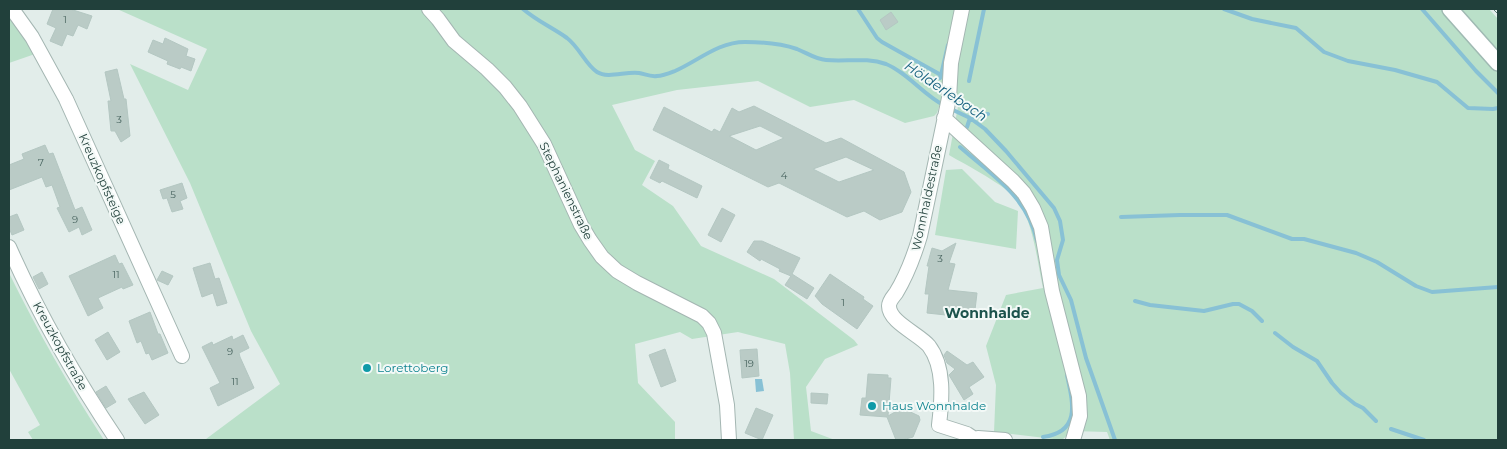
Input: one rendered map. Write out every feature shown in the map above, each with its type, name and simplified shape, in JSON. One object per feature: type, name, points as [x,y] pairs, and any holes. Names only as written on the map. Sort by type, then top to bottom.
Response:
[{"type":"main road","points":[[1450,9],[1498,63]]},
{"type":"street","name":"Kreuzkopfsteige","points":[[12,9],[32,37],[66,100],[182,356]]},
{"type":"street","name":"Stephanienstraße","points":[[428,9],[454,41],[493,75],[520,106],[544,144],[581,225],[602,256],[618,271],[702,316],[709,323],[714,333],[727,405],[729,440]]},
{"type":"street","name":"Wonnhaldestraße","points":[[962,9],[948,98],[920,236],[914,258],[904,280],[889,303],[889,308],[897,321],[921,337],[930,347],[936,358],[941,388],[938,425],[967,434],[971,439],[1005,440]]},
{"type":"street","points":[[944,117],[1018,187],[1033,208],[1041,227],[1052,291],[1078,396],[1080,416],[1073,440]]},
{"type":"street","name":"Kreuzkopfstraße","points":[[9,248],[22,277],[58,344],[88,397],[117,440]]},
{"type":"green space","points":[[117,9],[1489,9],[1498,19],[1498,440],[1110,440],[1107,432],[1072,431],[1062,440],[994,432],[996,385],[986,346],[1006,295],[1043,288],[1032,233],[1019,202],[997,183],[949,155],[959,101],[942,97],[937,113],[934,116],[905,123],[854,100],[810,107],[758,81],[677,90],[612,105],[635,150],[655,161],[642,185],[673,206],[701,246],[774,279],[858,345],[825,359],[806,387],[811,431],[835,440],[794,440],[790,373],[785,344],[738,332],[692,339],[680,332],[635,344],[638,383],[675,422],[675,440],[207,440],[280,384],[251,331],[190,183],[130,64],[188,90],[207,49]]},
{"type":"green space","points":[[9,13],[35,54],[9,63]]},
{"type":"green space","points":[[962,169],[995,202],[1018,211],[1016,249],[935,235],[946,170]]},
{"type":"green space","points":[[9,273],[54,358],[104,440],[33,440],[28,432],[40,425],[9,369]]},
{"type":"water","points":[[755,379],[762,379],[764,391],[756,392]]},
{"type":"building","points":[[53,9],[70,9],[92,16],[87,29],[78,25],[73,36],[67,34],[62,46],[50,41],[56,28],[47,24]]},
{"type":"building","points":[[891,12],[898,22],[886,30],[880,20]]},
{"type":"building","points":[[165,38],[188,49],[186,56],[195,59],[191,71],[167,64],[168,61],[148,52],[153,40],[163,44]]},
{"type":"building","points":[[117,69],[124,99],[126,99],[130,136],[121,142],[115,131],[111,131],[108,101],[111,101],[105,72]]},
{"type":"building","points":[[754,106],[826,143],[841,138],[904,172],[911,192],[902,212],[880,220],[864,211],[847,217],[779,183],[768,187],[653,130],[664,107],[712,132],[714,129],[720,132],[732,108],[739,112]],"holes":[[[760,126],[784,138],[756,150],[729,136]],[[846,157],[874,170],[839,182],[813,169]]]},
{"type":"building","points":[[45,145],[49,154],[53,153],[75,210],[82,207],[92,230],[82,235],[79,227],[69,232],[57,208],[60,207],[52,185],[46,187],[42,177],[9,190],[9,165],[24,159],[22,154]]},
{"type":"building","points":[[659,160],[669,165],[668,169],[702,186],[697,198],[662,181],[660,183],[650,178]]},
{"type":"building","points":[[182,183],[187,198],[180,201],[183,209],[172,212],[167,198],[163,199],[160,190]]},
{"type":"building","points":[[722,208],[735,215],[721,242],[708,235]]},
{"type":"building","points":[[17,214],[24,230],[12,235],[9,228],[9,217]]},
{"type":"building","points":[[754,241],[762,241],[800,258],[792,274],[814,288],[807,299],[785,285],[791,276],[779,271],[780,269],[761,259],[760,261],[747,252]]},
{"type":"building","points":[[956,243],[949,263],[955,264],[948,290],[977,293],[974,318],[927,313],[929,294],[925,294],[929,266],[927,266],[932,248],[942,251]]},
{"type":"building","points":[[115,255],[119,264],[122,263],[133,285],[123,289],[122,287],[98,298],[103,308],[88,316],[69,276]]},
{"type":"building","points":[[210,263],[215,279],[219,278],[227,303],[217,306],[213,293],[202,297],[193,268]]},
{"type":"building","points":[[162,271],[173,276],[168,285],[157,280]]},
{"type":"building","points":[[42,272],[48,284],[39,289],[33,277]]},
{"type":"building","points":[[830,274],[864,297],[863,299],[873,306],[857,329],[822,304],[815,296]]},
{"type":"building","points":[[150,312],[158,334],[160,334],[168,353],[152,360],[149,353],[146,354],[141,341],[137,343],[129,321]]},
{"type":"building","points":[[108,332],[120,352],[107,360],[95,340]]},
{"type":"building","points":[[243,335],[249,348],[239,353],[254,388],[218,406],[210,388],[220,383],[202,347],[212,342],[213,345],[232,336],[233,340]]},
{"type":"building","points":[[665,349],[676,381],[661,387],[649,355]]},
{"type":"building","points":[[757,349],[759,376],[742,378],[740,350]]},
{"type":"building","points":[[947,351],[967,365],[973,362],[984,377],[969,387],[973,394],[964,400],[949,375],[955,369],[947,363],[944,355]]},
{"type":"building","name":"Haus Wonnhalde","points":[[868,374],[888,375],[888,378],[891,378],[888,416],[902,408],[919,416],[920,420],[913,437],[896,440],[887,417],[860,415],[862,398],[866,398]]},
{"type":"building","points":[[106,386],[116,402],[106,408],[96,392]]},
{"type":"building","points":[[144,392],[159,415],[145,424],[128,399]]},
{"type":"building","points":[[811,393],[828,394],[827,404],[811,403]]},
{"type":"building","points":[[756,408],[773,415],[762,440],[745,433]]},
{"type":"waterway","name":"Hölderlebach","points":[[523,9],[567,38],[593,69],[601,74],[639,73],[662,76],[726,45],[745,42],[765,43],[791,47],[822,59],[871,61],[886,64],[945,106]]},
{"type":"waterway","points":[[858,9],[877,38],[941,75],[940,78]]},
{"type":"waterway","points":[[969,81],[984,9]]},
{"type":"waterway","points":[[1224,9],[1252,19],[1296,28],[1324,52],[1348,61],[1395,70],[1437,82],[1468,108],[1498,108]]},
{"type":"waterway","points":[[1422,9],[1476,71],[1498,93]]},
{"type":"waterway","points":[[941,75],[948,45]]},
{"type":"waterway","name":"Hölderlebach","points":[[951,109],[970,118],[985,129],[1054,208],[1060,221],[1063,240],[1057,260],[1059,275],[1071,300],[1086,358],[1115,440]]},
{"type":"waterway","name":"Hölderlebach","points":[[967,127],[970,118],[988,114]]},
{"type":"waterway","points":[[960,147],[1017,199],[1032,225],[1037,241]]},
{"type":"waterway","points":[[1121,217],[1227,215],[1292,239],[1304,239],[1356,253],[1377,262],[1416,286],[1432,292],[1498,287]]},
{"type":"waterway","points":[[1135,301],[1150,305],[1204,311],[1239,304],[1252,311],[1262,321]]},
{"type":"waterway","points":[[1275,333],[1293,347],[1317,361],[1341,393],[1363,408],[1376,421]]},
{"type":"waterway","points":[[1043,437],[1055,434],[1064,429],[1069,423],[1072,415],[1072,406],[1067,375]]},
{"type":"waterway","points":[[1391,429],[1424,440]]},
{"type":"tram line","points":[[1493,9],[1498,14]]},
{"type":"place","name":"Lorettoberg","points":[[367,368]]},
{"type":"place","name":"Haus Wonnhalde","points":[[872,406]]},
{"type":"district","name":"Wonnhalde","points":[[987,313]]}]
